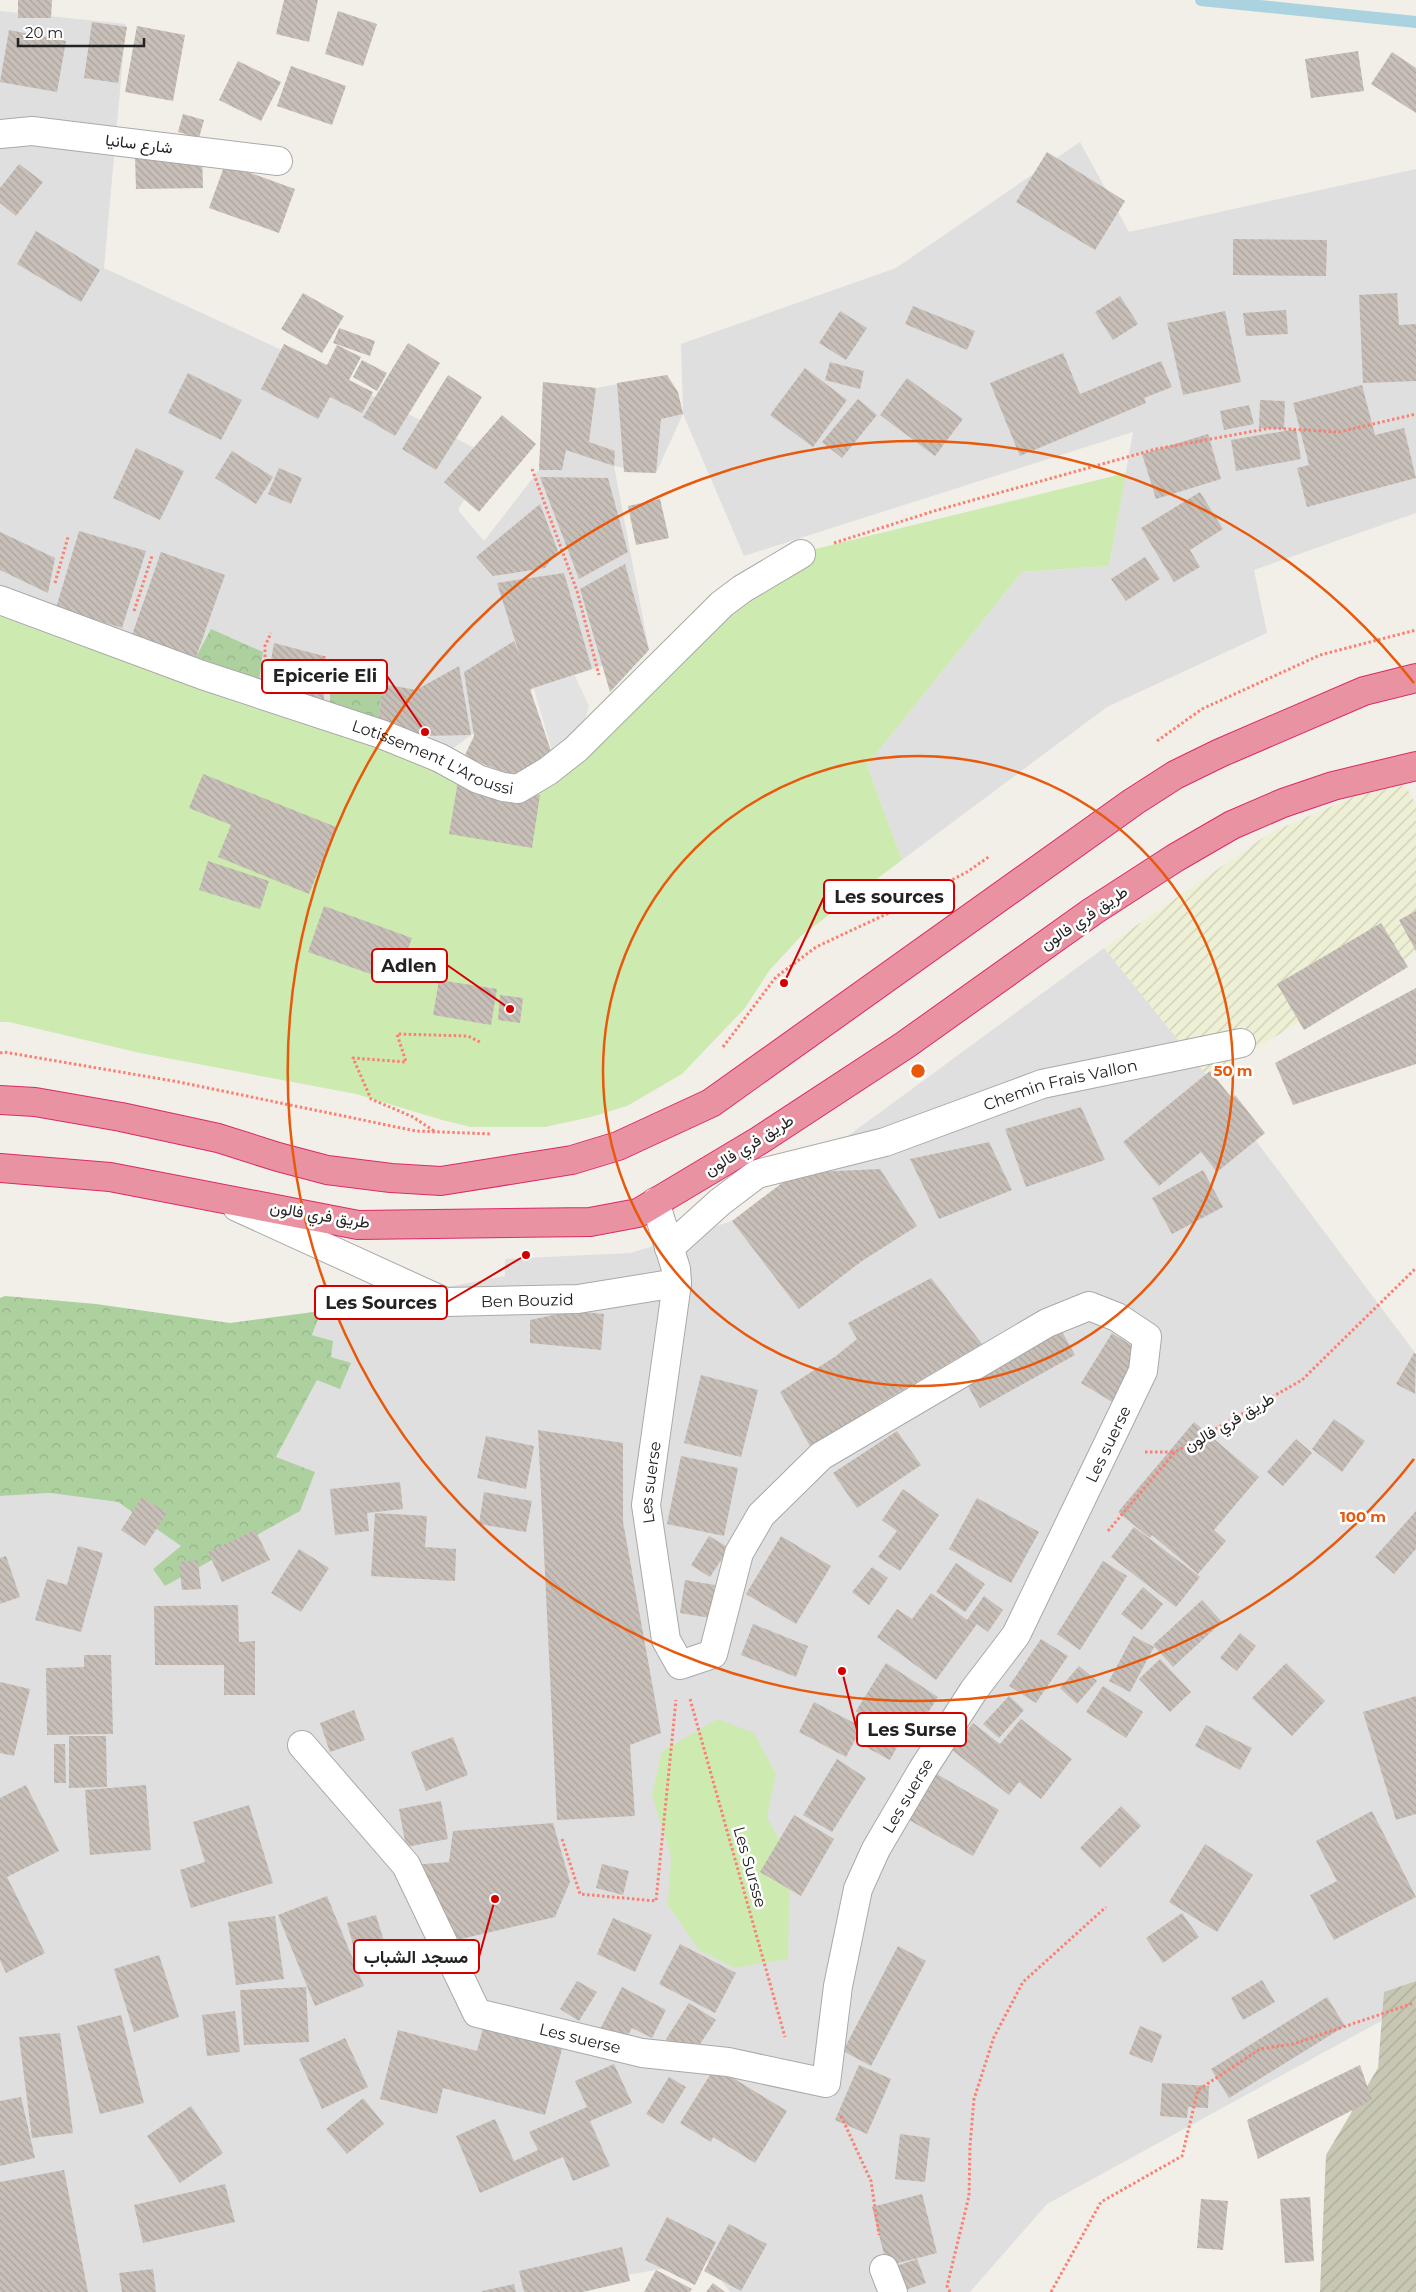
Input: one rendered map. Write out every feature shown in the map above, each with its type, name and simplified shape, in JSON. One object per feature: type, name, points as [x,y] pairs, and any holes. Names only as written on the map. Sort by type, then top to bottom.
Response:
[{"type":"highway","points":[[0,1100],[35,1102],[121,1117],[218,1138],[327,1170],[391,1178],[441,1181],[572,1160],[618,1146],[711,1103],[1133,802],[1175,775],[1364,691],[1416,678]]},
{"type":"highway","name":"طريق فري فالون","points":[[0,1168],[110,1177],[358,1225],[590,1222],[638,1213],[792,1119],[905,1045],[1093,911],[1175,858],[1224,830],[1283,803],[1325,788],[1416,766]]},
{"type":"street","name":"شارع سانيا","points":[[0,134],[32,131],[278,160]]},
{"type":"street","name":"Lotissement L'Aroussi","points":[[0,600],[122,647],[381,734],[440,758],[478,779],[503,787],[518,789],[576,749],[722,604],[742,589],[801,554]]},
{"type":"street","name":"Chemin Frais Vallon","points":[[669,1248],[720,1202],[757,1174],[885,1142],[1042,1084],[1241,1043]]},
{"type":"street","name":"Ben Bouzid","points":[[219,1199],[445,1302],[578,1299],[677,1283]]},
{"type":"street","name":"Les suerse","points":[[302,1744],[406,1865],[477,2013],[642,2053],[728,2062],[826,2083],[838,1986],[858,1889],[876,1849],[923,1769],[974,1690],[1016,1635],[1143,1371],[1147,1337],[1117,1317],[1089,1306],[1047,1323],[821,1456],[762,1515],[740,1553],[713,1654],[680,1665],[666,1640],[646,1505],[677,1283],[676,1269],[655,1202]]},
{"type":"path","points":[[801,554],[926,514],[1156,449],[1271,428],[1339,432],[1416,414]]},
{"type":"path","points":[[532,469],[577,591],[600,678]]},
{"type":"path","points":[[53,590],[68,537]]},
{"type":"path","points":[[122,647],[152,556]]},
{"type":"path","points":[[1154,743],[1202,710],[1320,654],[1416,630]]},
{"type":"path","points":[[718,1052],[730,1040],[776,977],[816,947],[959,876],[991,855]]},
{"type":"path","points":[[434,1131],[413,1118],[371,1099],[353,1058],[406,1062],[397,1034],[468,1036],[480,1042]]},
{"type":"path","points":[[0,1053],[4,1052],[180,1082],[416,1131],[496,1134]]},
{"type":"path","name":"طريق فري فالون","points":[[1104,1536],[1175,1452],[1302,1380],[1416,1268]]},
{"type":"path","points":[[562,1839],[580,1894],[656,1901],[680,1665]]},
{"type":"path","name":"Les Sursse","points":[[680,1665],[796,2076]]},
{"type":"path","points":[[950,2292],[947,2286],[969,2196],[970,2146],[974,2099],[994,2037],[1023,1982],[1106,1907]]},
{"type":"path","points":[[1051,2292],[1101,2202],[1182,2156],[1198,2090],[1260,2049],[1293,2044],[1414,2003]]},
{"type":"path","points":[[826,2083],[871,2180],[889,2281]]},
{"type":"shaded area","points":[[0,11],[126,24],[104,268],[297,357],[490,456],[458,510],[484,541],[539,470],[543,382],[596,388],[667,375],[683,412],[681,344],[896,268],[1080,142],[1129,232],[1416,169],[1416,513],[1254,570],[1267,633],[1107,707],[902,860],[867,765],[1022,572],[1109,566],[1133,432],[744,556],[683,414],[656,473],[614,466],[649,650],[534,689],[440,758],[0,600]]},
{"type":"shaded area","points":[[574,674],[589,706],[576,749],[556,765],[534,689]]},
{"type":"shaded area","points":[[1405,785],[1416,805],[1416,952],[1208,1077],[1104,948],[1270,833],[1353,797]]},
{"type":"shaded area","points":[[1104,948],[1208,1077],[1416,1354],[1416,1985],[1414,2003],[1047,2204],[970,2292],[730,2292],[707,2261],[530,2292],[0,2292],[0,1496],[50,1493],[118,1502],[182,1546],[165,1586],[276,1457],[317,1380],[351,1364],[330,1357],[332,1341],[312,1335],[321,1311],[505,1276],[505,1259],[631,1253],[732,1221]]},
{"type":"shaded area","points":[[1416,1981],[1416,2292],[1320,2292],[1326,2155],[1378,2068],[1384,1992]]},
{"type":"green space","points":[[1126,473],[1109,566],[1022,572],[867,765],[902,860],[801,936],[769,971],[745,1008],[682,1074],[627,1106],[591,1117],[545,1127],[471,1127],[356,1094],[140,1053],[9,1022],[0,1022],[0,600],[520,787],[639,685],[807,551]]},
{"type":"green space","points":[[211,629],[263,652],[259,680],[196,657]]},
{"type":"green space","points":[[330,669],[383,684],[378,721],[330,706]]},
{"type":"green space","points":[[5,1296],[96,1304],[230,1323],[321,1311],[312,1335],[333,1341],[331,1357],[351,1363],[340,1389],[317,1380],[276,1457],[315,1472],[300,1511],[165,1586],[153,1569],[181,1546],[118,1502],[50,1493],[0,1496],[0,1298]]},
{"type":"green space","points":[[718,1719],[754,1733],[776,1774],[767,1817],[790,1859],[788,1959],[735,1968],[699,1950],[668,1905],[671,1857],[652,1795],[662,1751]]},
{"type":"building","points":[[18,0],[52,0],[51,18],[18,18]]},
{"type":"building","points":[[284,0],[318,0],[309,42],[276,34]]},
{"type":"building","points":[[338,11],[377,24],[363,66],[325,54]]},
{"type":"building","points":[[92,22],[127,27],[118,83],[84,78]]},
{"type":"building","points":[[137,26],[185,35],[173,101],[125,92]]},
{"type":"building","points":[[9,30],[66,41],[57,92],[0,82]]},
{"type":"building","points":[[1358,51],[1364,91],[1311,98],[1305,59]]},
{"type":"building","points":[[1392,52],[1416,68],[1416,113],[1371,84]]},
{"type":"building","points":[[238,61],[281,82],[261,121],[219,100]]},
{"type":"building","points":[[291,66],[346,86],[332,125],[277,106]]},
{"type":"building","points":[[183,114],[204,120],[199,138],[178,132]]},
{"type":"building","points":[[1047,152],[1125,201],[1095,250],[1016,202]]},
{"type":"building","points":[[202,153],[203,188],[136,189],[135,155]]},
{"type":"building","points":[[19,164],[43,182],[16,216],[0,203],[0,188]]},
{"type":"building","points":[[225,164],[295,189],[279,233],[209,208]]},
{"type":"building","points":[[36,231],[100,270],[81,302],[17,264]]},
{"type":"building","points":[[1233,239],[1327,240],[1326,276],[1233,275]]},
{"type":"building","points":[[303,293],[344,316],[322,353],[281,329]]},
{"type":"building","points":[[1397,293],[1399,325],[1416,324],[1416,381],[1363,383],[1359,295]]},
{"type":"building","points":[[1120,296],[1138,324],[1113,340],[1095,312]]},
{"type":"building","points":[[913,306],[975,331],[967,350],[905,324]]},
{"type":"building","points":[[1286,310],[1288,334],[1246,336],[1243,313]]},
{"type":"building","points":[[840,311],[867,328],[846,360],[819,343]]},
{"type":"building","points":[[1225,311],[1241,382],[1183,395],[1167,323]]},
{"type":"building","points":[[339,328],[375,341],[370,356],[333,343]]},
{"type":"building","points":[[408,343],[440,363],[395,436],[363,417]]},
{"type":"building","points":[[284,344],[327,365],[337,345],[361,357],[349,380],[373,392],[362,413],[330,397],[318,419],[261,389]]},
{"type":"building","points":[[1063,353],[1080,394],[1161,361],[1172,387],[1144,398],[1146,403],[1020,456],[990,383]]},
{"type":"building","points":[[362,360],[387,373],[377,391],[353,377]]},
{"type":"building","points":[[830,362],[864,371],[860,389],[825,380]]},
{"type":"building","points":[[805,368],[847,400],[813,447],[770,415]]},
{"type":"building","points":[[188,373],[242,400],[221,440],[168,413]]},
{"type":"building","points":[[448,375],[482,397],[436,470],[402,449]]},
{"type":"building","points":[[667,375],[678,392],[683,414],[661,419],[656,473],[624,472],[617,383]]},
{"type":"building","points":[[907,378],[963,419],[935,456],[880,415]]},
{"type":"building","points":[[543,382],[596,388],[589,442],[615,451],[614,466],[566,450],[562,470],[539,470]]},
{"type":"building","points":[[1362,385],[1375,435],[1404,428],[1416,478],[1307,507],[1297,468],[1309,465],[1293,403]]},
{"type":"building","points":[[858,399],[877,415],[842,458],[822,442]]},
{"type":"building","points":[[1260,400],[1285,401],[1284,429],[1259,428]]},
{"type":"building","points":[[1249,405],[1254,424],[1224,430],[1220,411]]},
{"type":"building","points":[[502,415],[536,444],[479,512],[444,482]]},
{"type":"building","points":[[1296,429],[1301,459],[1236,471],[1231,440]]},
{"type":"building","points":[[1208,434],[1221,479],[1156,499],[1142,454]]},
{"type":"building","points":[[136,448],[184,471],[160,520],[113,498]]},
{"type":"building","points":[[232,451],[273,477],[256,504],[215,478]]},
{"type":"building","points":[[279,468],[302,478],[291,504],[268,494]]},
{"type":"building","points":[[540,477],[608,478],[628,552],[579,579]]},
{"type":"building","points":[[1200,492],[1223,529],[1190,550],[1200,567],[1174,582],[1141,528]]},
{"type":"building","points":[[660,499],[669,538],[636,545],[628,506]]},
{"type":"building","points":[[540,504],[558,551],[545,568],[493,576],[476,557]]},
{"type":"building","points":[[79,531],[146,551],[122,628],[56,608]]},
{"type":"building","points":[[0,532],[55,558],[48,593],[0,570]]},
{"type":"building","points":[[161,552],[225,575],[196,657],[132,635]]},
{"type":"building","points":[[1145,557],[1160,579],[1126,601],[1111,579]]},
{"type":"building","points":[[625,564],[649,650],[610,692],[580,589]]},
{"type":"building","points":[[564,573],[592,669],[530,689],[551,751],[515,776],[464,757],[474,736],[464,672],[514,641],[520,656],[497,583]]},
{"type":"building","points":[[274,643],[324,656],[324,701],[267,684]]},
{"type":"building","points":[[459,666],[471,735],[422,736],[378,721],[383,684],[416,690]]},
{"type":"building","points":[[203,774],[336,827],[309,894],[218,857],[231,825],[189,808]]},
{"type":"building","points":[[458,781],[540,795],[532,848],[449,834]]},
{"type":"building","points":[[208,861],[269,881],[260,909],[199,890]]},
{"type":"building","points":[[324,906],[412,938],[396,983],[308,952]]},
{"type":"building","points":[[1416,911],[1416,951],[1399,920]]},
{"type":"building","points":[[1381,923],[1408,967],[1304,1030],[1277,984]]},
{"type":"building","points":[[439,980],[497,989],[491,1025],[433,1015]]},
{"type":"building","points":[[1416,988],[1416,1064],[1293,1105],[1275,1063]]},
{"type":"building","points":[[500,995],[523,998],[520,1023],[498,1020]]},
{"type":"building","points":[[1210,1071],[1232,1098],[1235,1095],[1265,1133],[1217,1172],[1201,1152],[1159,1186],[1123,1142]]},
{"type":"building","points":[[1081,1107],[1105,1160],[1026,1187],[1005,1129]]},
{"type":"building","points":[[989,1142],[1012,1190],[939,1219],[910,1159]]},
{"type":"building","points":[[880,1169],[917,1226],[862,1261],[799,1309],[732,1221],[795,1173]]},
{"type":"building","points":[[1203,1170],[1223,1207],[1172,1234],[1152,1198]]},
{"type":"building","points":[[931,1278],[982,1344],[879,1404],[811,1448],[780,1392],[836,1356],[857,1339],[848,1323]]},
{"type":"building","points":[[1050,1310],[1075,1355],[980,1408],[956,1364]]},
{"type":"building","points":[[572,1311],[604,1314],[601,1350],[530,1343],[530,1320]]},
{"type":"building","points":[[1112,1333],[1153,1359],[1122,1408],[1081,1383]]},
{"type":"building","points":[[1414,1353],[1416,1354],[1415,1394],[1396,1384]]},
{"type":"building","points":[[701,1375],[758,1390],[741,1457],[684,1443]]},
{"type":"building","points":[[1334,1419],[1365,1441],[1342,1472],[1312,1449]]},
{"type":"building","points":[[1194,1422],[1259,1477],[1214,1530],[1226,1541],[1198,1574],[1152,1535],[1150,1538],[1118,1512]]},
{"type":"building","points":[[538,1430],[623,1443],[623,1522],[661,1733],[630,1745],[635,1816],[557,1820]]},
{"type":"building","points":[[897,1431],[921,1465],[857,1508],[833,1473]]},
{"type":"building","points":[[486,1436],[534,1446],[526,1489],[477,1478]]},
{"type":"building","points":[[1296,1439],[1312,1453],[1283,1486],[1267,1472]]},
{"type":"building","points":[[681,1456],[738,1468],[724,1536],[667,1524]]},
{"type":"building","points":[[400,1482],[403,1509],[367,1513],[369,1531],[335,1535],[330,1489]]},
{"type":"building","points":[[903,1489],[939,1515],[900,1571],[878,1557],[897,1531],[882,1520]]},
{"type":"building","points":[[484,1492],[532,1501],[526,1532],[479,1524]]},
{"type":"building","points":[[142,1497],[167,1513],[145,1546],[121,1530]]},
{"type":"building","points":[[977,1498],[1039,1532],[1011,1583],[949,1549]]},
{"type":"building","points":[[1416,1511],[1416,1549],[1394,1574],[1375,1557]]},
{"type":"building","points":[[375,1513],[427,1516],[425,1547],[456,1549],[455,1581],[371,1576]]},
{"type":"building","points":[[1134,1527],[1200,1577],[1176,1607],[1111,1557]]},
{"type":"building","points":[[255,1530],[270,1560],[222,1582],[208,1552]]},
{"type":"building","points":[[709,1536],[729,1548],[710,1577],[691,1565]]},
{"type":"building","points":[[781,1536],[831,1566],[796,1624],[746,1594]]},
{"type":"building","points":[[78,1546],[103,1553],[81,1632],[35,1620],[47,1579],[67,1585]]},
{"type":"building","points":[[299,1549],[329,1568],[301,1612],[271,1593]]},
{"type":"building","points":[[6,1556],[20,1597],[0,1604],[0,1558]]},
{"type":"building","points":[[198,1560],[201,1589],[182,1590],[179,1562]]},
{"type":"building","points":[[1103,1561],[1127,1576],[1080,1650],[1057,1634]]},
{"type":"building","points":[[956,1563],[985,1584],[965,1612],[936,1592]]},
{"type":"building","points":[[872,1567],[888,1578],[869,1605],[852,1592]]},
{"type":"building","points":[[685,1580],[715,1585],[710,1618],[680,1613]]},
{"type":"building","points":[[1143,1587],[1163,1604],[1142,1630],[1121,1614]]},
{"type":"building","points":[[931,1593],[967,1620],[984,1596],[1003,1610],[988,1632],[977,1624],[936,1680],[877,1637],[897,1609],[912,1619]]},
{"type":"building","points":[[1202,1600],[1222,1622],[1173,1667],[1153,1645]]},
{"type":"building","points":[[238,1605],[239,1642],[255,1641],[255,1695],[224,1695],[224,1665],[155,1665],[154,1606]]},
{"type":"building","points":[[753,1624],[808,1646],[796,1677],[741,1655]]},
{"type":"building","points":[[1240,1633],[1256,1646],[1237,1671],[1220,1658]]},
{"type":"building","points":[[1133,1636],[1154,1647],[1130,1692],[1109,1681]]},
{"type":"building","points":[[1041,1639],[1068,1656],[1036,1703],[1009,1686]]},
{"type":"building","points":[[84,1655],[111,1655],[113,1734],[47,1735],[46,1668],[84,1667]]},
{"type":"building","points":[[1160,1659],[1191,1692],[1170,1712],[1139,1679]]},
{"type":"building","points":[[886,1663],[938,1697],[908,1744],[856,1711]]},
{"type":"building","points":[[1286,1663],[1325,1701],[1292,1736],[1252,1698]]},
{"type":"building","points":[[1079,1666],[1097,1681],[1077,1704],[1060,1688]]},
{"type":"building","points":[[0,1682],[30,1689],[14,1756],[0,1753]]},
{"type":"building","points":[[1103,1686],[1143,1712],[1126,1738],[1086,1712]]},
{"type":"building","points":[[1009,1696],[1024,1710],[999,1738],[983,1724]]},
{"type":"building","points":[[1416,1696],[1416,1814],[1396,1820],[1363,1712]]},
{"type":"building","points":[[814,1702],[862,1727],[846,1757],[799,1732]]},
{"type":"building","points":[[354,1710],[365,1740],[330,1752],[320,1723]]},
{"type":"building","points":[[1021,1719],[1072,1759],[1041,1799],[1019,1782],[1009,1795],[952,1750],[973,1723],[1000,1744]]},
{"type":"building","points":[[1206,1725],[1252,1748],[1240,1770],[1195,1746]]},
{"type":"building","points":[[871,1733],[897,1747],[890,1760],[864,1746]]},
{"type":"building","points":[[69,1736],[106,1736],[107,1787],[69,1788]]},
{"type":"building","points":[[453,1737],[468,1775],[426,1791],[411,1752]]},
{"type":"building","points":[[54,1744],[65,1744],[66,1783],[54,1783]]},
{"type":"building","points":[[837,1759],[866,1778],[832,1832],[803,1815]]},
{"type":"building","points":[[935,1773],[999,1810],[973,1856],[909,1820]]},
{"type":"building","points":[[26,1785],[59,1851],[7,1877],[45,1953],[6,1973],[0,1960],[0,1798]]},
{"type":"building","points":[[146,1785],[151,1850],[90,1855],[85,1790]]},
{"type":"building","points":[[441,1801],[448,1839],[406,1847],[399,1809]]},
{"type":"building","points":[[249,1805],[273,1883],[191,1908],[180,1870],[205,1862],[193,1822]]},
{"type":"building","points":[[1121,1806],[1141,1826],[1100,1868],[1080,1848]]},
{"type":"building","points":[[1372,1811],[1416,1897],[1334,1940],[1310,1895],[1337,1881],[1316,1841]]},
{"type":"building","points":[[794,1815],[834,1839],[801,1896],[760,1872]]},
{"type":"building","points":[[553,1823],[570,1882],[555,1917],[448,1942],[412,1865],[449,1862],[453,1831]]},
{"type":"building","points":[[1205,1844],[1253,1875],[1217,1932],[1169,1902]]},
{"type":"building","points":[[602,1864],[629,1871],[623,1895],[596,1888]]},
{"type":"building","points":[[327,1896],[364,1986],[315,2006],[278,1915]]},
{"type":"building","points":[[1182,1913],[1199,1937],[1163,1963],[1146,1938]]},
{"type":"building","points":[[376,1915],[386,1948],[356,1956],[347,1923]]},
{"type":"building","points":[[275,1916],[284,1979],[236,1985],[228,1922]]},
{"type":"building","points":[[613,1918],[652,1935],[635,1972],[597,1954]]},
{"type":"building","points":[[680,1944],[736,1973],[715,2013],[659,1984]]},
{"type":"building","points":[[898,1946],[926,1961],[871,2066],[843,2051]]},
{"type":"building","points":[[159,1955],[179,2017],[134,2032],[114,1969]]},
{"type":"building","points":[[1262,1980],[1275,2002],[1243,2020],[1231,1998]]},
{"type":"building","points":[[577,1981],[597,1992],[579,2021],[560,2009]]},
{"type":"building","points":[[306,1987],[309,2042],[244,2045],[240,1990]]},
{"type":"building","points":[[622,1987],[666,2010],[652,2038],[632,2028],[621,2048],[597,2035]]},
{"type":"building","points":[[1327,1997],[1345,2026],[1229,2098],[1211,2069]]},
{"type":"building","points":[[689,2003],[716,2020],[692,2056],[666,2039]]},
{"type":"building","points":[[235,2011],[240,2052],[207,2056],[202,2015]]},
{"type":"building","points":[[121,2015],[144,2103],[100,2114],[77,2026]]},
{"type":"building","points":[[485,2020],[564,2041],[545,2115],[443,2088],[437,2114],[380,2099],[398,2030],[477,2051]]},
{"type":"building","points":[[1140,2026],[1162,2035],[1152,2063],[1129,2054]]},
{"type":"building","points":[[60,2033],[73,2133],[32,2138],[19,2037]]},
{"type":"building","points":[[345,2038],[368,2087],[322,2109],[299,2059]]},
{"type":"building","points":[[614,2064],[632,2103],[590,2121],[610,2166],[573,2181],[563,2157],[480,2193],[456,2136],[495,2119],[514,2161],[538,2150],[529,2132],[587,2107],[575,2081]]},
{"type":"building","points":[[859,2065],[891,2079],[867,2134],[835,2120]]},
{"type":"building","points":[[1360,2065],[1372,2100],[1258,2159],[1247,2120]]},
{"type":"building","points":[[715,2067],[787,2111],[755,2163],[713,2137],[711,2142],[680,2123]]},
{"type":"building","points":[[669,2077],[686,2087],[663,2124],[646,2114]]},
{"type":"building","points":[[1162,2083],[1209,2086],[1208,2108],[1188,2107],[1187,2118],[1160,2116]]},
{"type":"building","points":[[21,2097],[35,2158],[0,2166],[0,2101]]},
{"type":"building","points":[[363,2098],[384,2124],[347,2154],[326,2129]]},
{"type":"building","points":[[191,2106],[223,2153],[180,2183],[147,2136]]},
{"type":"building","points":[[900,2134],[930,2138],[925,2182],[895,2179]]},
{"type":"building","points":[[64,2170],[88,2292],[0,2292],[0,2182]]},
{"type":"building","points":[[225,2184],[235,2222],[143,2243],[134,2205]]},
{"type":"building","points":[[922,2194],[937,2253],[887,2266],[872,2207]]},
{"type":"building","points":[[1310,2197],[1314,2261],[1285,2263],[1280,2199]]},
{"type":"building","points":[[1201,2199],[1228,2201],[1223,2250],[1197,2248]]},
{"type":"building","points":[[667,2217],[716,2242],[695,2285],[645,2260]]},
{"type":"building","points":[[729,2224],[767,2244],[741,2291],[704,2271]]},
{"type":"building","points":[[622,2247],[630,2281],[583,2292],[524,2292],[519,2271]]},
{"type":"building","points":[[917,2259],[926,2283],[899,2292],[890,2268]]},
{"type":"building","points":[[153,2269],[156,2292],[122,2292],[119,2273]]},
{"type":"building","points":[[656,2270],[692,2289],[690,2292],[644,2292]]},
{"type":"building","points":[[713,2283],[725,2292],[706,2292]]},
{"type":"building","points":[[514,2284],[516,2292],[482,2292],[482,2291]]},
{"type":"waterway","points":[[1201,0],[1416,22]]},
{"type":"place","name":"Epicerie Eli","points":[[425,732]]},
{"type":"place","name":"Les sources","points":[[784,983]]},
{"type":"place","name":"Adlen","points":[[510,1009]]},
{"type":"place","name":"Les Sources","points":[[526,1255]]},
{"type":"place","name":"Les Surse","points":[[842,1671]]},
{"type":"place","name":"مسجد الشباب","points":[[495,1899]]}]
